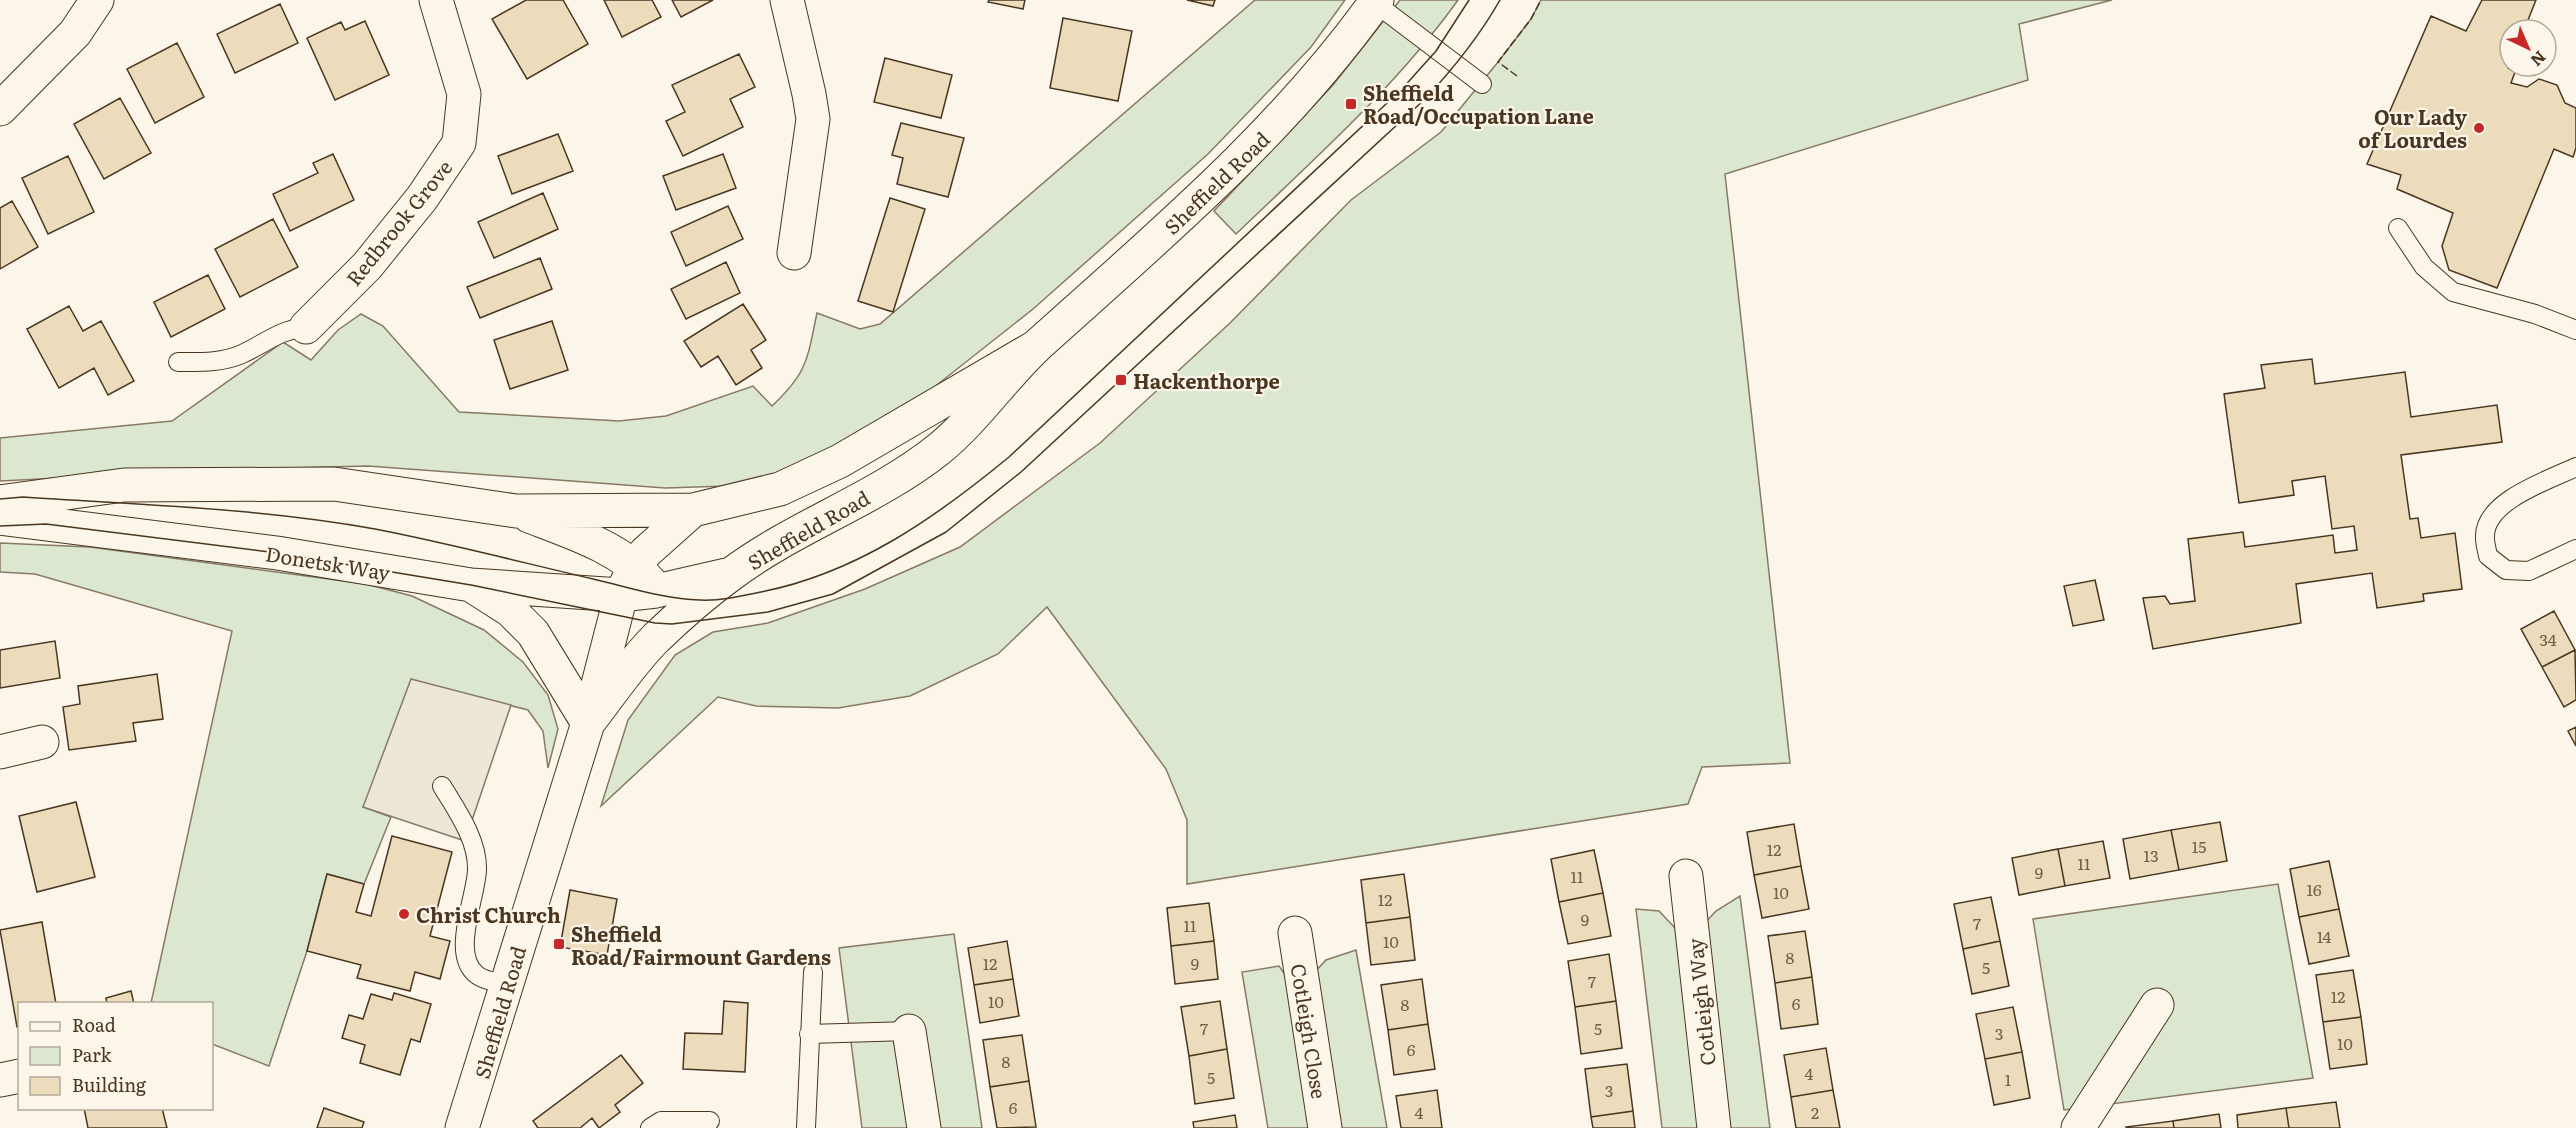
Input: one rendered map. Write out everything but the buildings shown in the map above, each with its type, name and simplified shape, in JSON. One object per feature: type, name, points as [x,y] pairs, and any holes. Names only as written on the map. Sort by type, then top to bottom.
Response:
[{"type":"street","points":[[0,109],[75,33],[97,0]]},
{"type":"street","name":"Redbrook Grove","points":[[306,327],[367,266],[444,169],[459,143],[464,93],[436,0]]},
{"type":"street","points":[[787,0],[813,119],[794,253]]},
{"type":"street","name":"Sheffield Road","points":[[588,723],[654,640],[731,574],[816,521],[878,490],[938,449],[974,416],[1037,346],[1133,262],[1277,122],[1335,55],[1376,2]]},
{"type":"street","name":"Sheffield Road","points":[[462,1128],[588,723],[621,595],[635,565],[703,507],[780,489],[840,461],[1037,346]]},
{"type":"street","points":[[0,502],[124,485],[334,484],[516,511],[703,507]]},
{"type":"street","points":[[516,511],[569,532],[635,565],[656,591],[654,640]]},
{"type":"street","name":"Donetsk Way","points":[[0,518],[277,553],[471,585],[621,595],[656,591],[731,574]]},
{"type":"street","points":[[471,585],[510,610],[533,633],[588,723]]},
{"type":"street","points":[[0,752],[42,742]]},
{"type":"street","name":"Cotleigh Way","points":[[1686,876],[1714,1128]]},
{"type":"street","name":"Cotleigh Close","points":[[1295,933],[1325,1128]]},
{"type":"street","points":[[2078,1128],[2157,1005]]},
{"type":"street","points":[[909,1031],[924,1128]]},
{"type":"street","points":[[0,1080],[18,1076]]},
{"type":"lane","points":[[1376,2],[1482,84]]},
{"type":"lane","points":[[2398,228],[2424,267],[2453,292],[2535,314],[2576,330]]},
{"type":"lane","points":[[178,362],[219,361],[241,354],[287,329],[306,327]]},
{"type":"lane","points":[[2576,467],[2518,494],[2496,510],[2484,535],[2488,556],[2506,570],[2529,571],[2576,549]]},
{"type":"lane","points":[[442,786],[474,846],[477,869],[465,946],[467,964],[478,976],[507,985]]},
{"type":"lane","points":[[806,1128],[813,972]]},
{"type":"lane","points":[[809,1034],[909,1031]]},
{"type":"lane","points":[[650,1128],[661,1121],[710,1121]]},
{"type":"green space","points":[[1255,0],[1345,0],[1311,47],[1208,154],[1033,309],[933,388],[795,470],[727,486],[665,488],[368,466],[238,469],[0,481],[0,438],[172,421],[283,342],[311,360],[338,330],[361,314],[383,326],[459,412],[619,421],[666,416],[753,386],[772,406],[793,384],[804,364],[817,313],[860,329],[880,324]]},
{"type":"green space","points":[[1400,0],[1458,0],[1434,32],[1381,93],[1236,234],[1214,211],[1333,85]]},
{"type":"green space","points":[[1541,0],[2112,0],[2019,24],[2028,80],[1725,174],[1790,763],[1702,767],[1688,804],[1187,884],[1187,820],[1166,769],[1047,607],[998,654],[910,696],[838,708],[756,706],[718,697],[601,806],[628,720],[675,655],[713,632],[768,623],[865,589],[960,547],[1100,443],[1230,323],[1351,200],[1441,132],[1531,19]]},
{"type":"green space","points":[[0,543],[90,547],[366,584],[412,596],[484,630],[523,662],[548,695],[558,729],[548,768],[543,731],[528,710],[481,698],[363,807],[391,817],[364,884],[327,874],[307,951],[269,1066],[213,1044],[213,1002],[151,1002],[232,631],[35,574],[0,572]]},
{"type":"green space","points":[[2278,884],[2313,1078],[2064,1110],[2033,919]]},
{"type":"green space","points":[[1740,896],[1770,1128],[1662,1128],[1636,909],[1659,911],[1675,928],[1703,925],[1716,911]]},
{"type":"green space","points":[[954,934],[982,1128],[862,1128],[839,948]]},
{"type":"green space","points":[[1356,950],[1387,1128],[1268,1128],[1242,972],[1279,966],[1288,979],[1312,975],[1326,960]]},
{"type":"shaded area","points":[[411,679],[511,705],[465,841],[363,807]]},
{"type":"tram line","points":[[0,499],[23,497],[199,508],[331,522],[430,540],[646,592],[686,599],[731,598],[796,583],[862,557],[893,540],[953,501],[1009,457],[1401,90],[1436,51],[1469,0]]},
{"type":"tram line","points":[[0,526],[46,524],[277,553],[471,585],[655,623],[672,624],[768,612],[833,594],[946,532],[1021,472],[1425,99],[1466,52],[1500,0]]},
{"type":"fence","points":[[1517,76],[1498,62],[1531,19],[1541,0]]},
{"type":"place","name":"Sheffield Road/Occupation Lane","points":[[1351,104]]},
{"type":"place","name":"Our Lady of Lourdes","points":[[2479,128]]},
{"type":"place","name":"Hackenthorpe","points":[[1121,380]]},
{"type":"place","name":"Christ Church","points":[[404,914]]},
{"type":"place","name":"Sheffield Road/Fairmount Gardens","points":[[559,944]]}]
